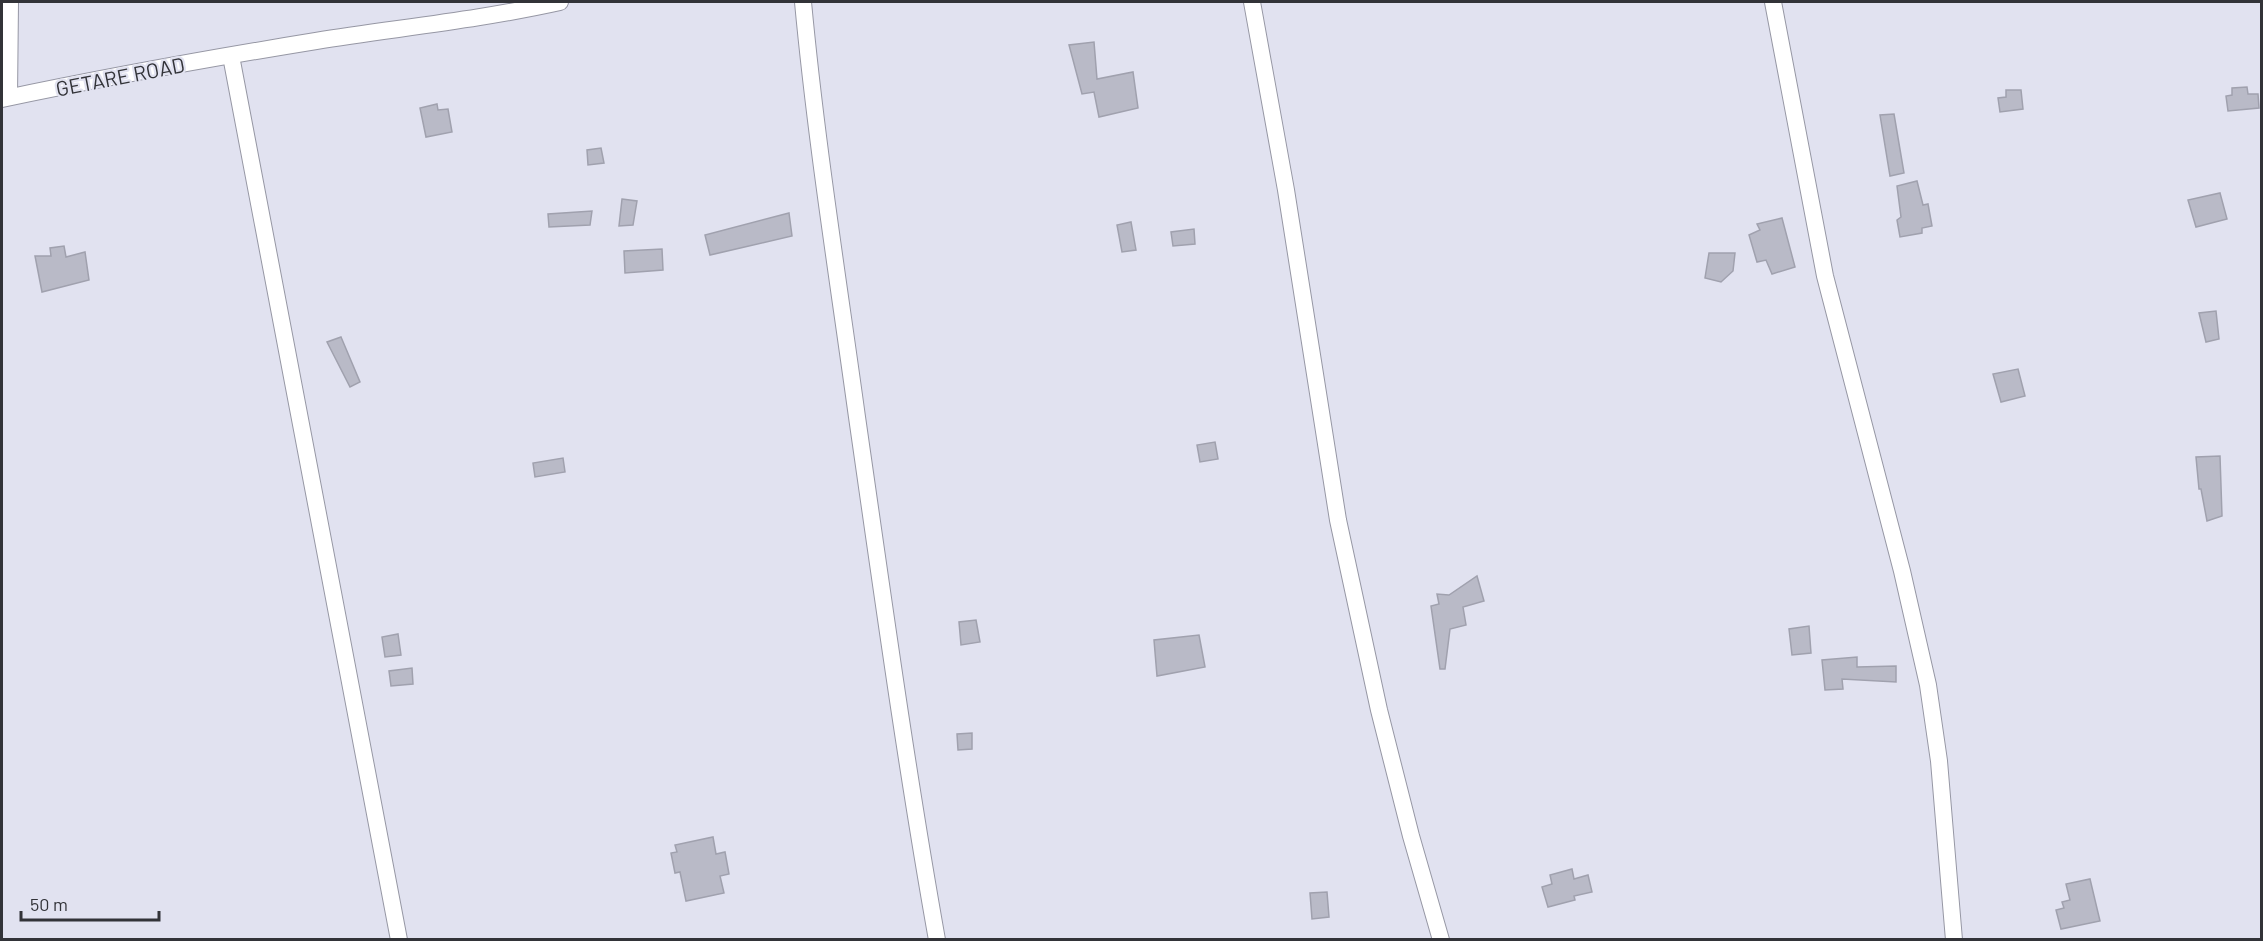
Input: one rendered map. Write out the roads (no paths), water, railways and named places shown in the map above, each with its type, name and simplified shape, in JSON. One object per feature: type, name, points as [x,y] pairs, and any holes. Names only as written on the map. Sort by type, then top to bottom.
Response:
[{"type":"street","points":[[5,98],[10,2]]},
{"type":"street","name":"GETARE ROAD","points":[[5,98],[116,75],[517,11],[560,2]]},
{"type":"street","points":[[803,2],[813,101],[878,565],[937,939]]},
{"type":"street","points":[[1252,2],[1286,190],[1338,520],[1379,710],[1411,836],[1441,939]]},
{"type":"street","points":[[1773,2],[1825,276],[1902,571],[1928,685],[1939,761],[1954,939]]},
{"type":"street","points":[[231,56],[399,939]]}]
